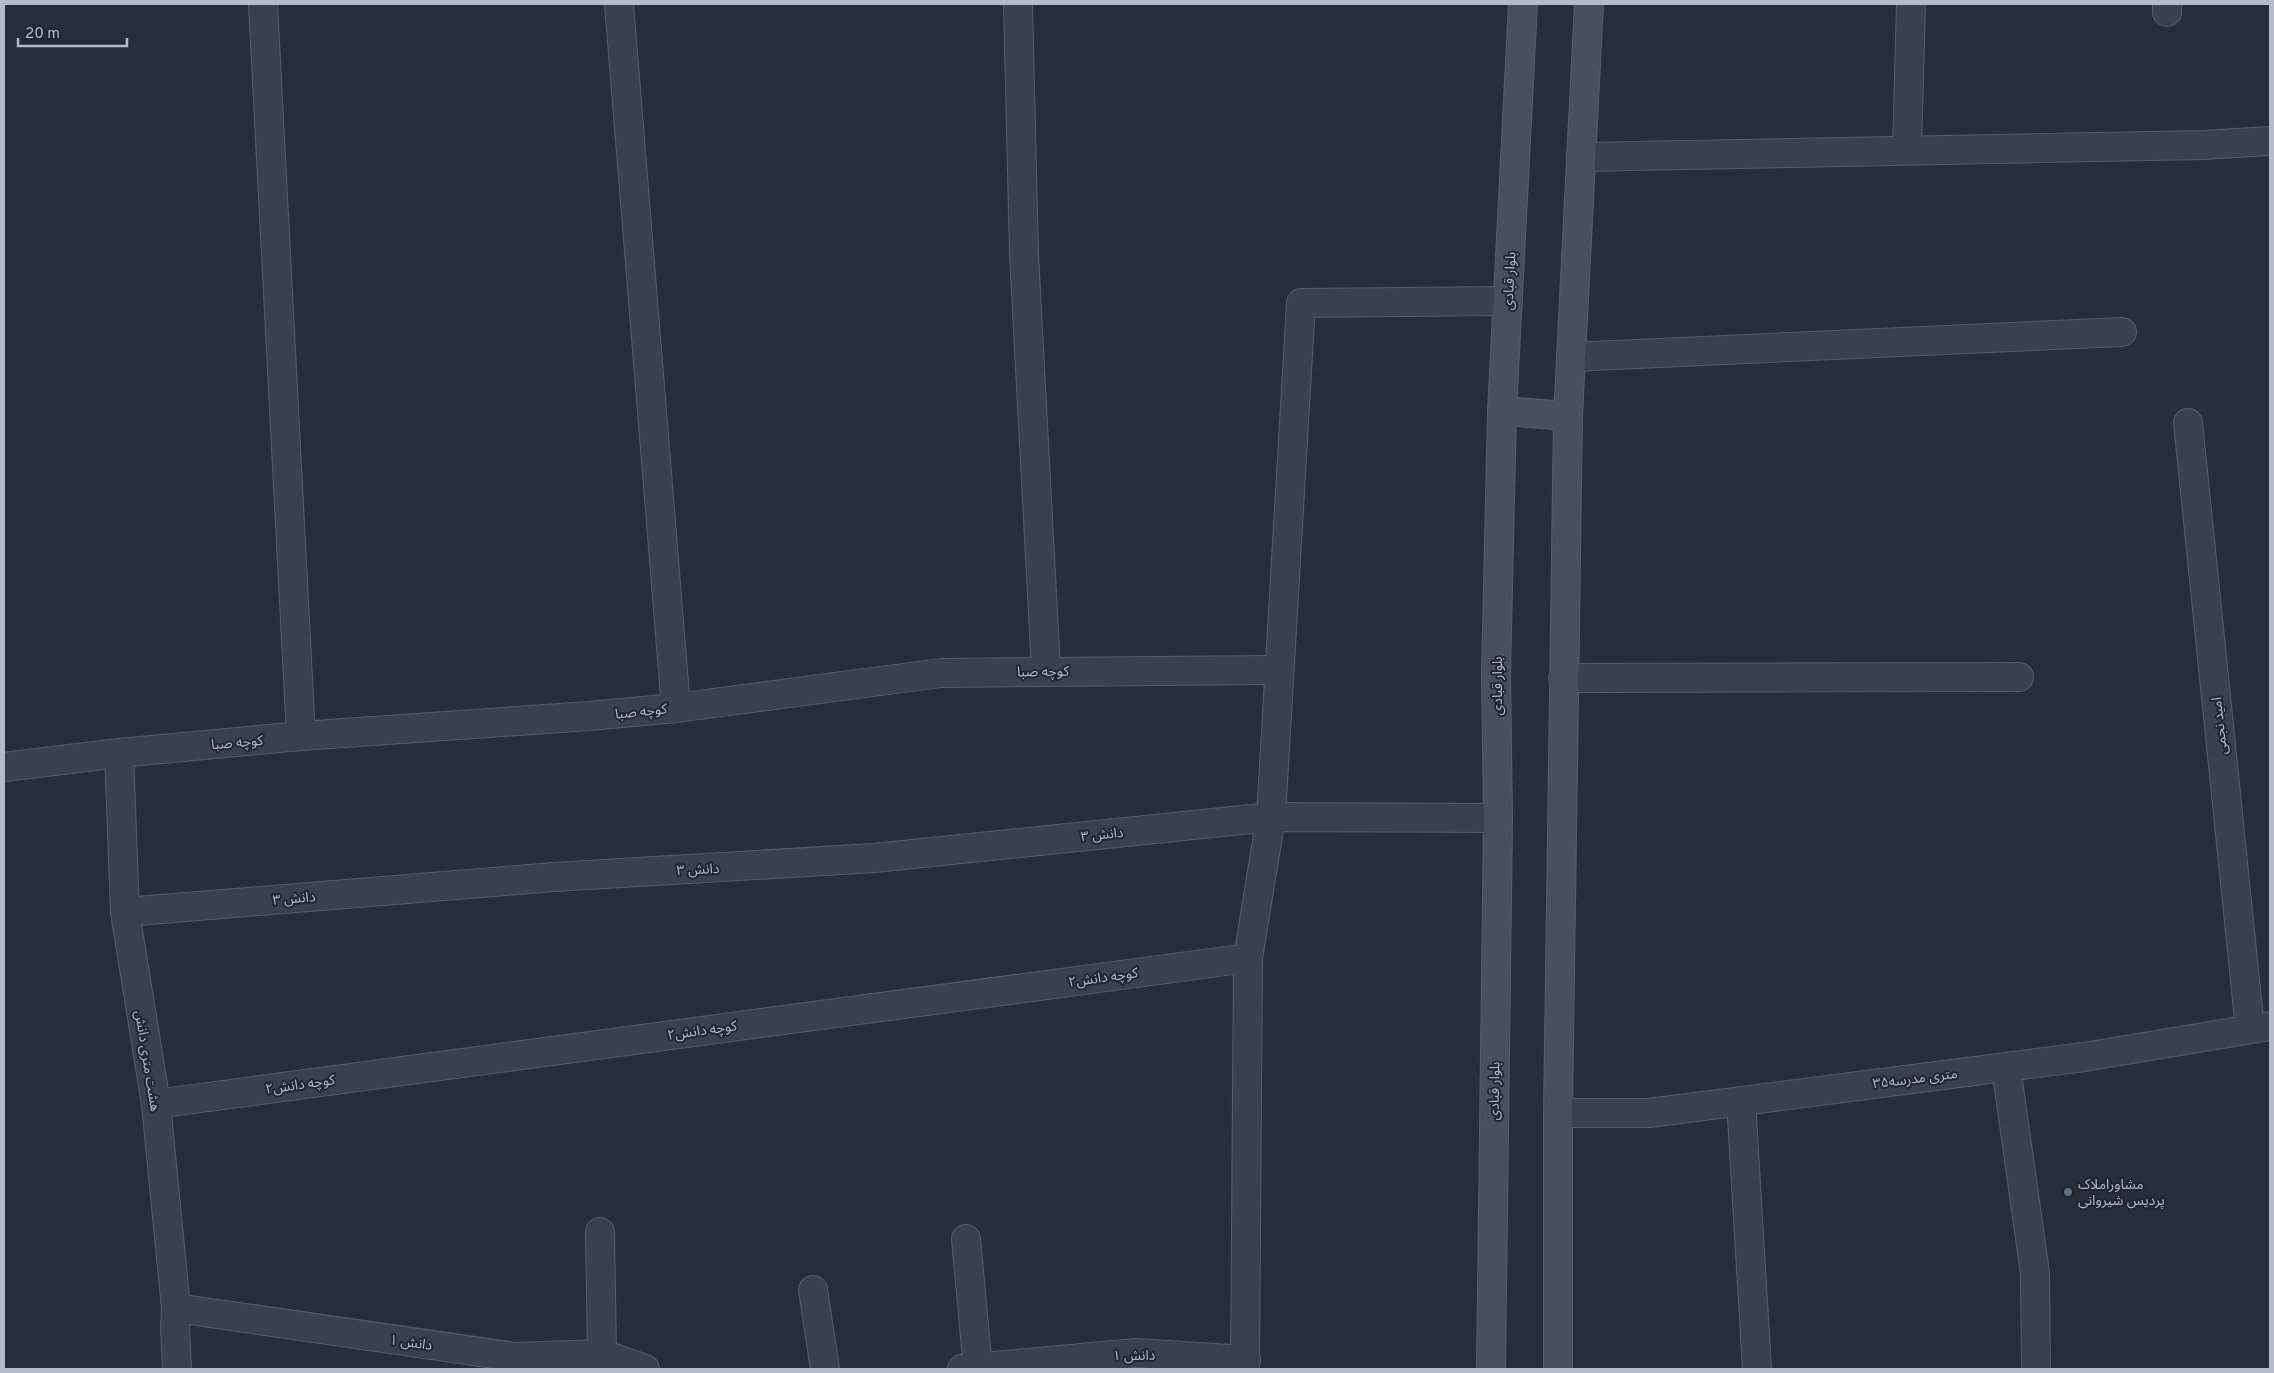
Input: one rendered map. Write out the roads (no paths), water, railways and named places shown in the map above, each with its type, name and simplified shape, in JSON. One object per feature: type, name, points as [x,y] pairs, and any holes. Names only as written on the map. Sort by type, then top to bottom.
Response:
[{"type":"street","points":[[264,4],[301,736]]},
{"type":"street","points":[[619,4],[676,708]]},
{"type":"street","points":[[1018,4],[1024,254],[1046,670]]},
{"type":"street","name":"بلوار قبادی","points":[[1491,1369],[1498,818],[1496,675],[1502,411],[1522,4]]},
{"type":"street","points":[[1558,1369],[1558,1113],[1568,416],[1589,4]]},
{"type":"street","points":[[1907,150],[1911,4]]},
{"type":"street","points":[[1582,157],[2203,145],[2270,142]]},
{"type":"street","points":[[1246,1364],[1248,958],[1270,817],[1301,302],[1508,301]]},
{"type":"street","points":[[1570,357],[2122,332]]},
{"type":"street","points":[[1502,411],[1568,416]]},
{"type":"street","name":"امید نجمی","points":[[2188,423],[2260,1027]]},
{"type":"street","name":"کوچه صبا","points":[[4,767],[119,752],[301,736],[676,708],[941,673],[1046,670],[1278,670]]},
{"type":"street","points":[[1563,678],[2019,677]]},
{"type":"street","name":"هشت متری دانش","points":[[119,752],[125,912],[156,1104],[176,1308],[174,1328],[177,1369]]},
{"type":"street","name":"دانش ۳","points":[[125,912],[554,877],[874,858],[1270,817],[1498,818]]},
{"type":"street","name":"کوچه دانش۲","points":[[156,1104],[1248,958]]},
{"type":"street","name":"۳۵متری مدرسه","points":[[1558,1113],[1650,1112],[1741,1101],[2084,1056],[2260,1027]]},
{"type":"street","points":[[2006,1066],[2035,1273],[2036,1369]]},
{"type":"street","points":[[1741,1101],[1757,1369]]},
{"type":"street","points":[[600,1232],[602,1354]]},
{"type":"street","points":[[966,1238],[978,1369]]},
{"type":"street","points":[[813,1290],[824,1369]]},
{"type":"street","name":"دانش ۱","points":[[176,1308],[515,1357],[602,1354],[645,1369]]},
{"type":"street","name":"دانش ۱","points":[[962,1369],[1135,1361],[1246,1364]]},
{"type":"place","name":"مشاوراملاک پردیس شیروانی","points":[[2068,1192]]}]
